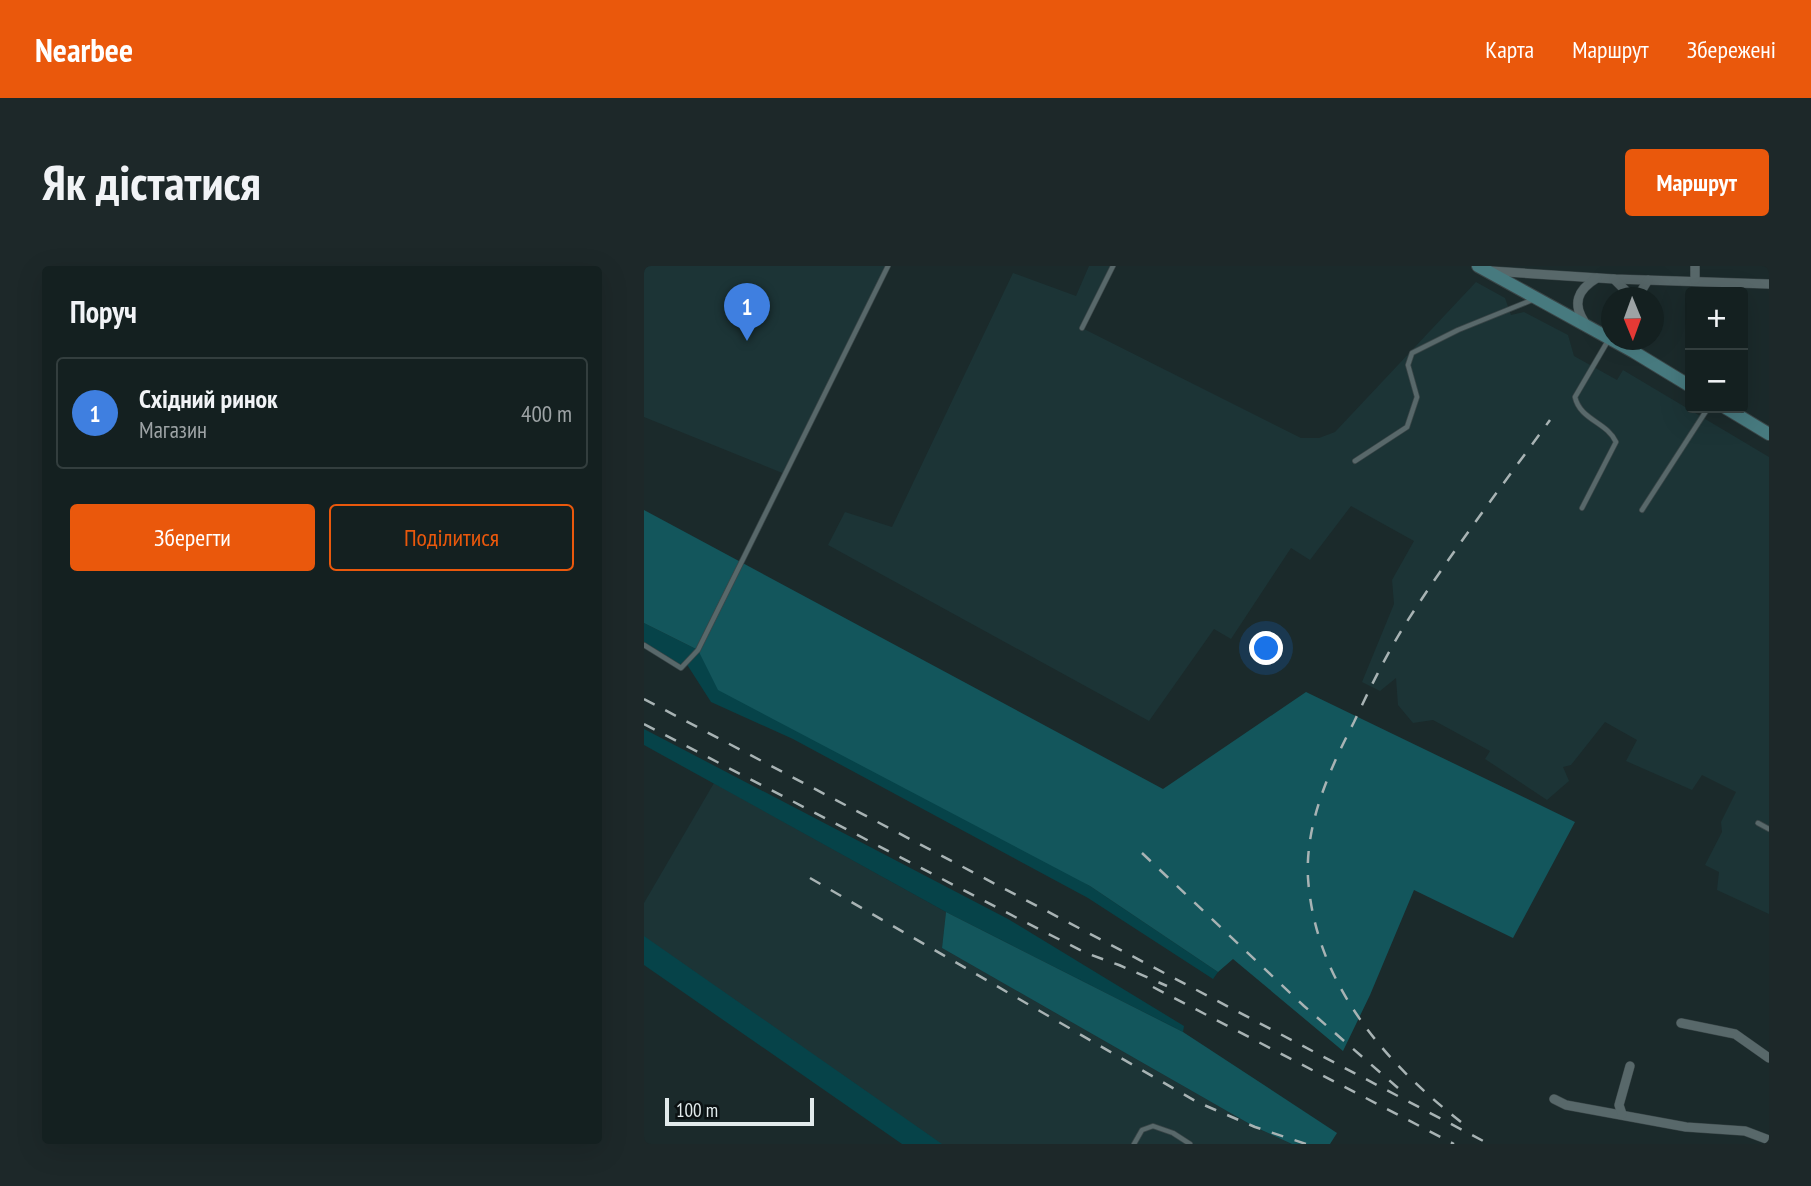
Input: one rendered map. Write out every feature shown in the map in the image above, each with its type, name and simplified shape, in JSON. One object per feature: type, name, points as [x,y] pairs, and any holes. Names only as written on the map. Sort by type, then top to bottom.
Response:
[{"type":"street","points":[[1695,266],[1695,281]]},
{"type":"street","points":[[1482,268],[1581,271],[1598,278],[1614,279],[1769,284]]},
{"type":"street","points":[[1482,268],[1601,331]]},
{"type":"street","points":[[1598,278],[1586,285],[1578,297],[1578,312],[1601,331]]},
{"type":"street","points":[[1614,279],[1622,287]]},
{"type":"street","points":[[1644,287],[1648,280]]},
{"type":"street","points":[[1637,350],[1685,383]]},
{"type":"street","points":[[1734,413],[1769,434]]},
{"type":"street","points":[[1681,1023],[1735,1034],[1769,1058]]},
{"type":"street","points":[[1622,1114],[1619,1105],[1630,1066]]},
{"type":"street","points":[[1554,1099],[1566,1105],[1686,1127],[1745,1131],[1769,1140]]},
{"type":"lane","points":[[644,645],[681,668],[698,650],[888,266]]},
{"type":"lane","points":[[1082,328],[1113,266]]},
{"type":"lane","points":[[1354,461],[1407,427],[1417,397],[1408,365],[1412,353],[1458,330],[1536,298]]},
{"type":"lane","points":[[1582,508],[1616,442],[1612,433],[1584,415],[1575,397],[1601,334]]},
{"type":"lane","points":[[1642,510],[1705,413]]},
{"type":"lane","points":[[1758,823],[1769,829]]},
{"type":"lane","points":[[1134,1144],[1142,1130],[1153,1126],[1173,1133],[1190,1144]]},
{"type":"shaded area","points":[[644,266],[888,266],[785,474],[644,417]]},
{"type":"shaded area","points":[[1089,266],[1113,266],[1082,328],[1301,438],[1319,438],[1335,432],[1476,282],[1505,298],[1511,315],[1524,312],[1568,335],[1574,356],[1617,380],[1623,370],[1685,407],[1685,413],[1695,413],[1769,457],[1769,914],[1717,890],[1719,872],[1705,865],[1722,832],[1721,822],[1736,792],[1702,775],[1692,790],[1626,761],[1637,740],[1605,722],[1571,765],[1563,767],[1569,781],[1547,800],[1485,759],[1490,751],[1433,720],[1413,723],[1398,705],[1396,678],[1380,691],[1362,682],[1394,604],[1392,580],[1414,541],[1351,506],[1310,560],[1291,548],[1231,639],[1214,629],[1149,721],[828,545],[845,512],[892,527],[1013,273],[1076,296]]},
{"type":"shaded area","points":[[644,510],[1163,789],[1306,692],[1575,822],[1513,938],[1414,890],[1370,995],[1343,1051],[1233,959],[1218,972],[1090,886],[718,690],[698,650],[644,623]]},
{"type":"shaded area","points":[[644,623],[698,650],[1090,886],[1218,972],[1213,979],[1088,898],[793,739],[711,702],[686,663],[681,668],[644,645]]},
{"type":"shaded area","points":[[644,729],[1008,919],[1184,1026],[1183,1032],[946,912],[644,745]]},
{"type":"shaded area","points":[[714,783],[946,912],[942,948],[1255,1127],[1292,1144],[925,1144],[644,958],[644,903]]},
{"type":"shaded area","points":[[946,912],[1183,1032],[1337,1133],[1330,1144],[1292,1144],[1255,1127],[942,948]]},
{"type":"shaded area","points":[[644,936],[942,1144],[902,1144],[644,965]]},
{"type":"railway","points":[[1461,1122],[1405,1073],[1380,1045],[1339,985],[1313,916],[1308,857],[1315,817],[1328,778],[1392,647],[1476,520],[1550,420]]},
{"type":"railway","points":[[644,699],[1489,1144]]},
{"type":"railway","points":[[644,724],[1086,953],[1167,986]]},
{"type":"railway","points":[[1142,853],[1304,1006],[1398,1088]]},
{"type":"railway","points":[[810,878],[1197,1102],[1255,1127],[1306,1144]]},
{"type":"railway","points":[[1153,987],[1454,1144]]},
{"type":"place","name":"Східний ринок","points":[[747,341]]}]
